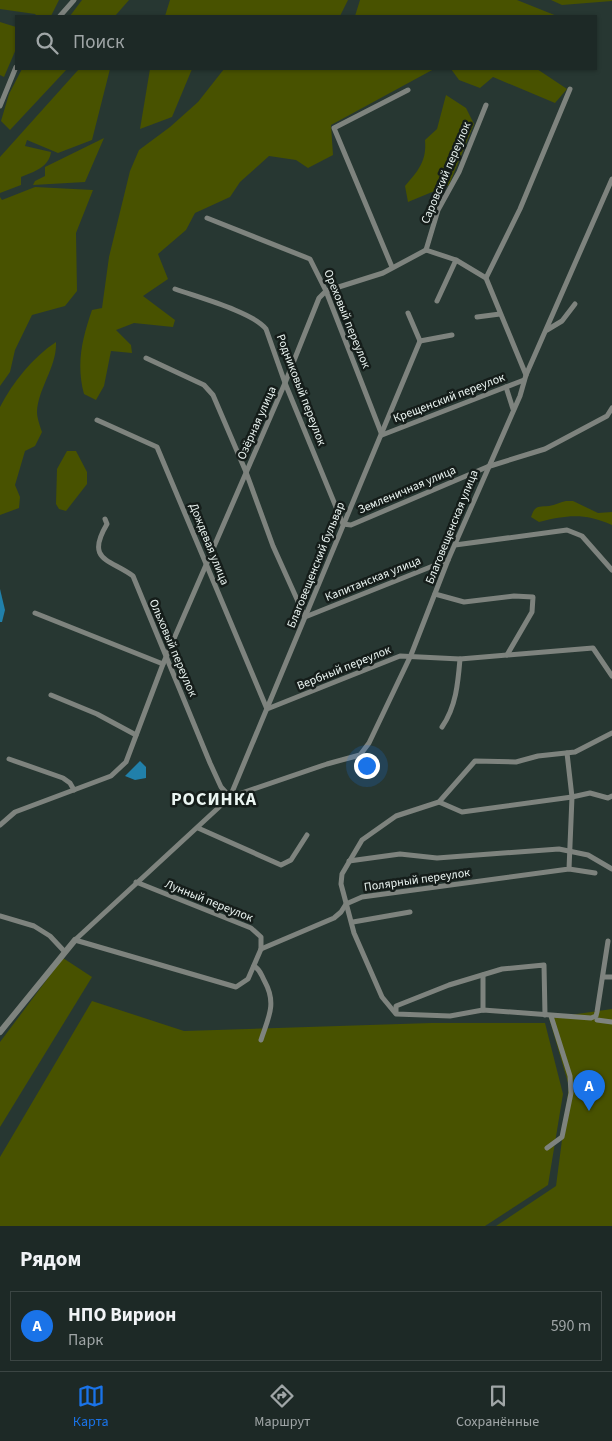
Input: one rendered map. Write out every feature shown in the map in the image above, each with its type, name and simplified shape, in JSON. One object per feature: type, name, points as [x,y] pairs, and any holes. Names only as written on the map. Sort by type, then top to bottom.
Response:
[{"type":"street","points":[[61,15],[74,0]]},
{"type":"street","points":[[0,106],[15,68]]},
{"type":"street","points":[[486,278],[520,209],[570,89]]},
{"type":"street","points":[[392,267],[334,128],[408,90]]},
{"type":"street","name":"Саровский переулок","points":[[426,250],[438,210],[459,172],[486,105]]},
{"type":"street","name":"Благовещенская улица","points":[[230,796],[360,755],[373,735],[411,655],[487,467],[520,396],[525,378],[612,179]]},
{"type":"street","name":"Ореховый переулок","points":[[207,218],[305,256],[314,264],[382,435]]},
{"type":"street","points":[[326,291],[383,273],[426,250],[456,260],[486,278],[525,378]]},
{"type":"street","points":[[437,301],[456,260]]},
{"type":"street","name":"Родниковый переулок","points":[[175,289],[262,323],[270,337],[285,383],[343,524]]},
{"type":"street","name":"Озёрная улица","points":[[0,825],[15,812],[74,790],[117,771],[126,762],[162,664],[207,565],[285,383],[319,298],[326,291]]},
{"type":"street","points":[[546,330],[562,321],[575,304]]},
{"type":"street","points":[[408,313],[420,341],[452,335]]},
{"type":"street","points":[[477,318],[500,314]]},
{"type":"street","name":"Благовещенский бульвар","points":[[230,796],[420,341]]},
{"type":"street","points":[[146,358],[204,385],[210,390],[246,472],[273,546],[305,617]]},
{"type":"street","name":"Крещенский переулок","points":[[382,435],[525,378]]},
{"type":"street","points":[[506,387],[513,410]]},
{"type":"street","name":"Земленичная улица","points":[[343,524],[351,525],[487,467],[553,445],[607,416],[612,408]]},
{"type":"street","name":"Дождевая улица","points":[[97,420],[158,447],[267,710]]},
{"type":"street","name":"Ольховый переулок","points":[[105,519],[107,524],[98,544],[100,553],[108,564],[133,576],[210,764],[221,787],[230,796]]},
{"type":"street","points":[[455,545],[567,530],[575,531],[582,536],[612,570]]},
{"type":"street","name":"Капитанская улица","points":[[305,617],[448,560]]},
{"type":"street","points":[[435,594],[464,602],[514,596],[533,597],[532,612],[507,655]]},
{"type":"street","points":[[35,612],[162,664]]},
{"type":"street","name":"Вербный переулок","points":[[267,710],[400,656],[411,655],[443,660],[593,648],[612,676]]},
{"type":"street","points":[[442,727],[452,708],[458,682],[460,659]]},
{"type":"street","points":[[51,695],[97,714],[136,735]]},
{"type":"street","points":[[608,941],[596,1016],[591,1018],[483,1010],[450,1016],[396,1014],[382,997],[354,932],[341,884],[342,874],[362,840],[396,816],[439,802],[475,761],[516,762],[538,756],[575,752],[612,733]]},
{"type":"street","points":[[566,753],[572,797],[566,870]]},
{"type":"street","points":[[9,759],[63,778],[70,783],[74,790]]},
{"type":"street","points":[[439,802],[462,812],[590,793],[608,798],[612,796]]},
{"type":"street","points":[[0,1032],[64,951],[136,882],[198,828],[230,796]]},
{"type":"street","points":[[198,828],[281,864],[291,860],[307,835]]},
{"type":"street","points":[[349,861],[400,854],[437,858],[558,849],[588,855],[612,869]]},
{"type":"street","name":"Полярный переулок","points":[[261,949],[334,918],[342,912],[346,904],[362,897],[433,886],[566,870],[595,873]]},
{"type":"street","name":"Лунный переулок","points":[[136,882],[250,928],[261,937],[263,943],[261,949]]},
{"type":"street","points":[[352,922],[410,912]]},
{"type":"street","points":[[0,916],[34,926],[50,936],[64,951]]},
{"type":"street","points":[[75,940],[236,986],[248,979],[261,949]]},
{"type":"street","points":[[396,1014],[396,1006],[449,985],[502,970],[544,965],[548,1016],[570,1076],[571,1093],[562,1138],[547,1148]]},
{"type":"street","points":[[254,966],[260,969],[272,1002],[261,1040]]},
{"type":"street","points":[[482,975],[483,1010]]},
{"type":"street","points":[[603,977],[612,977]]},
{"type":"street","points":[[597,1020],[612,1022]]},
{"type":"green space","points":[[0,0],[59,0],[52,15],[36,15],[0,9]]},
{"type":"green space","points":[[82,0],[129,0],[116,15],[71,15]]},
{"type":"green space","points":[[170,0],[348,0],[340,15],[165,15]]},
{"type":"green space","points":[[360,0],[517,0],[554,15],[355,15]]},
{"type":"green space","points":[[551,0],[612,0],[612,1],[562,5]]},
{"type":"green space","points":[[0,22],[15,27],[15,51],[4,77],[0,75]]},
{"type":"green space","points":[[21,70],[66,70],[10,130],[1,121],[9,94]]},
{"type":"green space","points":[[78,70],[110,70],[92,140],[58,153],[27,140],[25,146],[51,152],[50,157],[40,168],[21,177],[21,185],[0,193],[0,157]]},
{"type":"green space","points":[[150,70],[192,70],[172,117],[140,129]]},
{"type":"green space","points":[[223,70],[432,70],[331,125],[333,155],[308,168],[296,160],[269,156],[240,182],[230,197],[195,213],[186,230],[158,254],[168,279],[143,296],[175,320],[173,327],[134,323],[116,330],[131,345],[132,353],[111,351],[104,386],[96,400],[84,394],[80,372],[81,352],[92,310],[102,308],[109,257],[130,171],[139,150],[170,127],[198,102]]},
{"type":"green space","points":[[452,70],[538,70],[567,89],[555,103],[493,77],[480,88],[459,80]]},
{"type":"green space","points":[[446,95],[466,108],[474,124],[449,185],[408,202],[405,186],[421,165],[425,154],[425,140],[437,129]]},
{"type":"green space","points":[[104,138],[85,182],[33,185],[35,181],[45,176],[45,167]]},
{"type":"green space","points":[[35,187],[93,190],[76,233],[77,291],[65,306],[32,315],[15,350],[10,372],[0,386],[0,197],[2,200]]},
{"type":"green space","points":[[56,342],[54,360],[38,403],[37,414],[42,432],[35,446],[25,451],[15,485],[20,497],[19,508],[0,515],[0,407],[24,371],[39,355]]},
{"type":"green space","points":[[67,451],[76,451],[87,472],[87,484],[66,511],[59,509],[56,504],[57,469]]},
{"type":"green space","points":[[566,501],[573,501],[598,513],[612,512],[612,525],[593,518],[576,516],[539,522],[531,517],[537,507],[551,506]]},
{"type":"green space","points":[[63,958],[92,977],[0,1127],[0,1042]]},
{"type":"green space","points":[[92,1001],[184,1031],[431,1023],[545,1023],[563,1094],[548,1185],[485,1226],[0,1226],[0,1157]]},
{"type":"green space","points":[[612,1009],[612,1226],[496,1226],[556,1186],[569,1086],[549,1018]]},
{"type":"water","points":[[0,589],[5,610],[2,622],[0,622]]},
{"type":"water","points":[[140,761],[146,767],[146,778],[135,780],[125,776]]},
{"type":"place","name":"НПО Вирион","points":[[589,1111]]},
{"type":"district","name":"РОСИНКА","points":[[214,799]]}]
